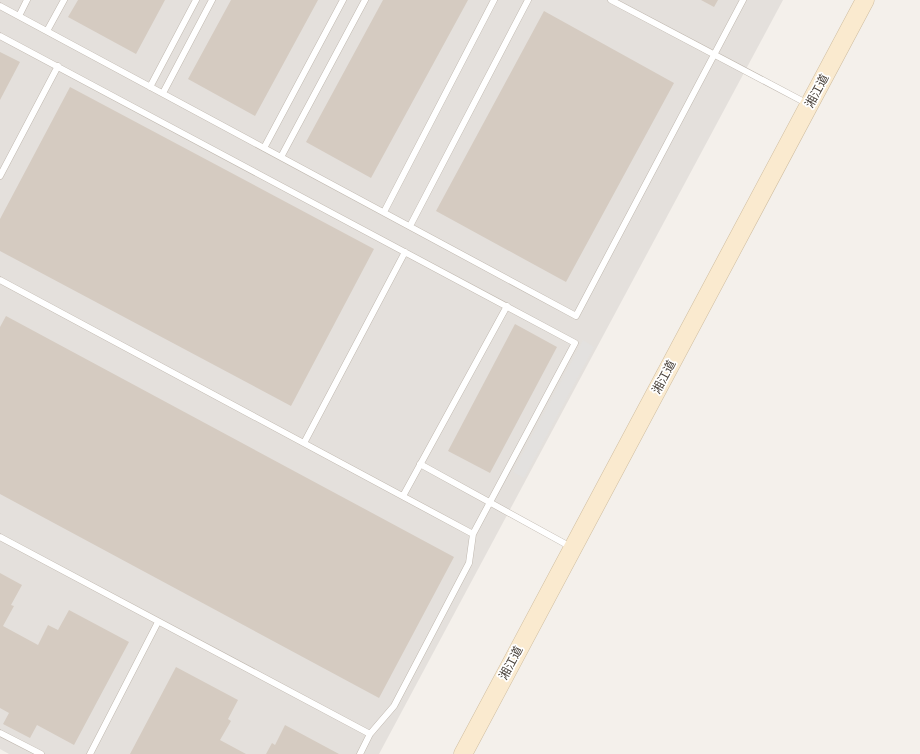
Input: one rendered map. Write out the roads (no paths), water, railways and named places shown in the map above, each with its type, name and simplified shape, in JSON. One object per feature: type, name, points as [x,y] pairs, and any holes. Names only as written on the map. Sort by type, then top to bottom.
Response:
[{"type":"main road","name":"湘江道","points":[[463,754],[865,0]]},
{"type":"lane","points":[[19,16],[28,0]]},
{"type":"lane","points":[[47,31],[64,0]]},
{"type":"lane","points":[[150,87],[196,0]]},
{"type":"lane","points":[[163,93],[212,0]]},
{"type":"lane","points":[[264,148],[344,0]]},
{"type":"lane","points":[[281,157],[364,0]]},
{"type":"lane","points":[[384,212],[494,0]]},
{"type":"lane","points":[[410,226],[528,0]]},
{"type":"lane","points":[[0,6],[576,316],[743,0]]},
{"type":"lane","points":[[614,1],[809,105]]},
{"type":"lane","points":[[0,36],[575,343],[473,534],[469,563],[394,706],[370,734],[360,754]]},
{"type":"lane","points":[[0,176],[58,66]]},
{"type":"lane","points":[[304,443],[404,252]]},
{"type":"lane","points":[[0,281],[473,534]]},
{"type":"lane","points":[[403,496],[506,306]]},
{"type":"lane","points":[[420,464],[573,548]]},
{"type":"lane","points":[[0,537],[370,734]]},
{"type":"lane","points":[[90,754],[158,622]]},
{"type":"lane","points":[[0,733],[41,754]]}]
